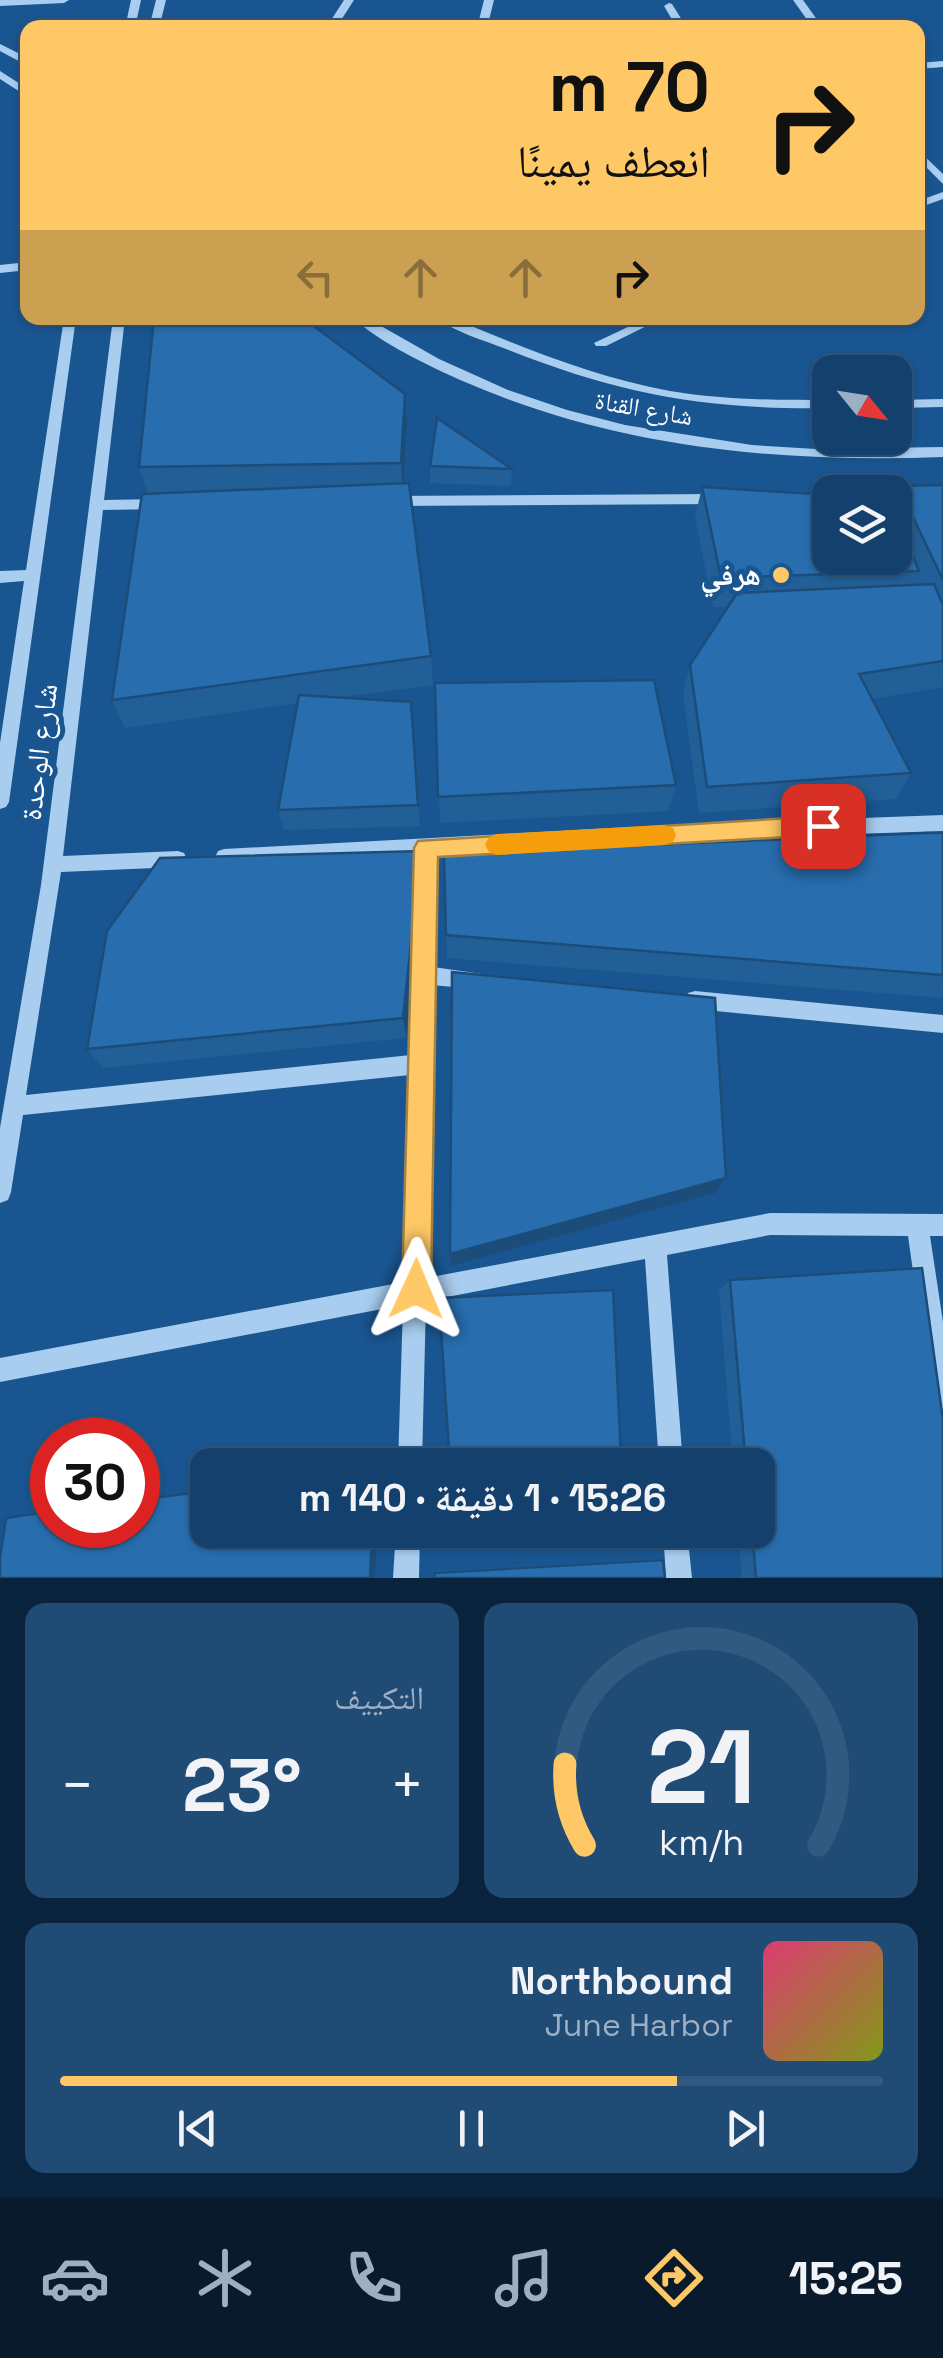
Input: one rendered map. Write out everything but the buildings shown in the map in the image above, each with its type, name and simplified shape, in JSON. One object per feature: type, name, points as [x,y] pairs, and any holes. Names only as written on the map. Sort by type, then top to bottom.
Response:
[{"type":"street","points":[[0,2],[64,0]]},
{"type":"street","points":[[669,6],[677,20]]},
{"type":"street","points":[[925,161],[943,181]]},
{"type":"street","points":[[0,802],[69,325]]},
{"type":"street","name":"شارع الوحدة","points":[[0,1192],[53,864],[118,325]]},
{"type":"street","name":"شارع القناة","points":[[371,325],[442,367],[511,397],[581,420],[642,434],[832,454],[943,452]]},
{"type":"street","name":"شارع القناة","points":[[459,325],[515,348],[646,390],[755,405],[812,404]]},
{"type":"street","points":[[601,343],[642,325]]},
{"type":"street","points":[[912,404],[943,403]]},
{"type":"street","points":[[372,502],[730,499]]},
{"type":"street","points":[[96,505],[175,504]]},
{"type":"street","points":[[0,577],[33,575]]},
{"type":"street","points":[[53,864],[426,848],[783,826],[943,822]]},
{"type":"street","points":[[411,1448],[426,848]]},
{"type":"street","points":[[424,975],[500,982]]},
{"type":"street","points":[[674,998],[943,1024]]},
{"type":"street","points":[[14,1106],[422,1064]]},
{"type":"street","points":[[0,1370],[770,1224],[943,1225]]},
{"type":"street","points":[[917,1225],[943,1398]]},
{"type":"street","points":[[655,1246],[670,1448]]},
{"type":"street","points":[[406,1578],[407,1548]]},
{"type":"street","points":[[677,1548],[679,1578]]},
{"type":"slow traffic","points":[[497,845],[664,835]]},
{"type":"place","name":"هرفي","points":[[781,575]]},
{"type":"route","points":[[416,1289],[426,848],[823,826]]}]
